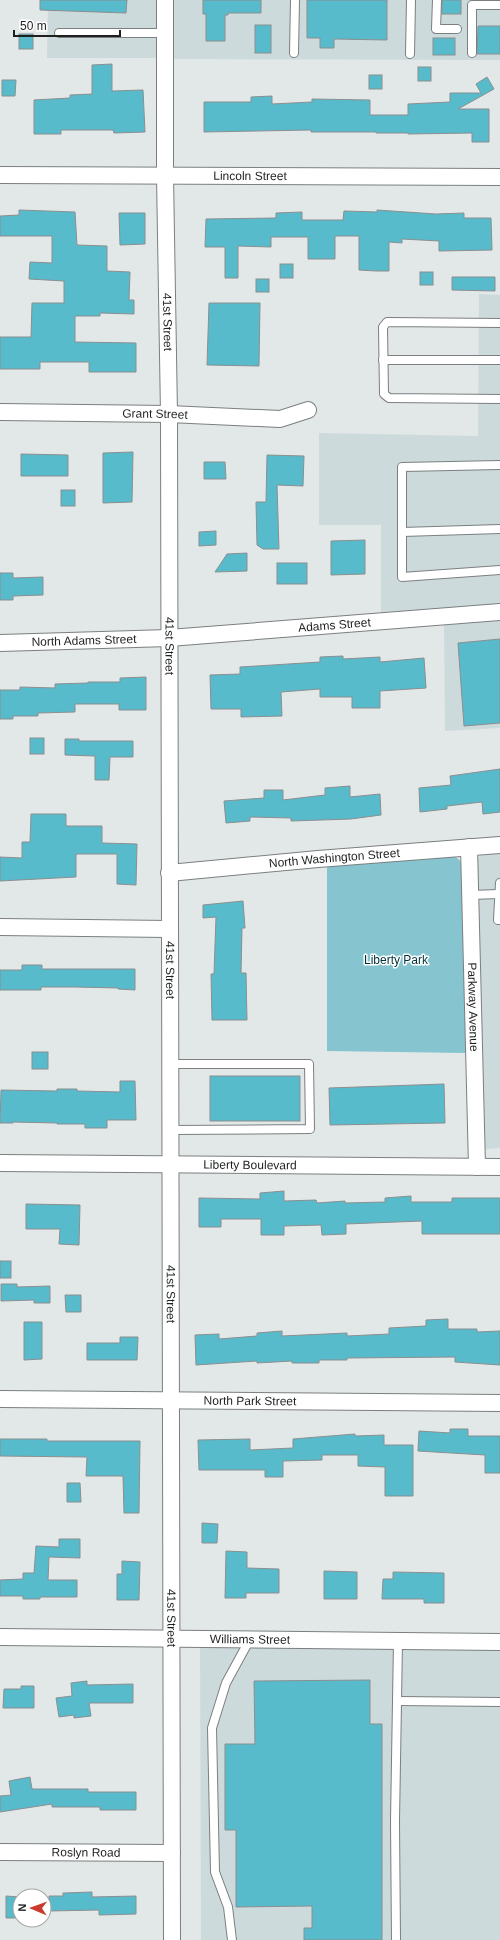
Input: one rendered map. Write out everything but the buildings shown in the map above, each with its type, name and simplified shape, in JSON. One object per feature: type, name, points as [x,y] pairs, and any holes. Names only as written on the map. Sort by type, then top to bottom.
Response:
[{"type":"street","name":"41st Street","points":[[165,0],[165,176],[169,414],[170,1638],[172,1940]]},
{"type":"street","name":"Lincoln Street","points":[[0,174],[500,177]]},
{"type":"street","name":"Grant Street","points":[[0,412],[169,414],[280,419],[308,410]]},
{"type":"street","name":"Adams Street","points":[[169,638],[500,612]]},
{"type":"street","name":"North Adams Street","points":[[0,643],[169,638]]},
{"type":"street","name":"North Washington Street","points":[[169,873],[318,859],[500,845]]},
{"type":"street","name":"Parkway Avenue","points":[[469,847],[477,1167]]},
{"type":"street","points":[[0,928],[169,929]]},
{"type":"street","name":"Liberty Boulevard","points":[[0,1163],[500,1167]]},
{"type":"street","name":"North Park Street","points":[[0,1399],[500,1403]]},
{"type":"street","name":"Williams Street","points":[[0,1637],[500,1642]]},
{"type":"street","name":"Roslyn Road","points":[[0,1852],[172,1852]]},
{"type":"lane","points":[[294,53],[295,0]]},
{"type":"lane","points":[[410,54],[411,0]]},
{"type":"lane","points":[[437,0],[436,29],[457,29]]},
{"type":"lane","points":[[472,53],[472,5],[496,3]]},
{"type":"lane","points":[[59,33],[166,33]]},
{"type":"lane","points":[[500,323],[387,322],[383,327],[384,394],[389,398],[500,399]]},
{"type":"lane","points":[[383,360],[500,360]]},
{"type":"lane","points":[[500,465],[402,467],[402,577],[500,570]]},
{"type":"lane","points":[[402,532],[500,529]]},
{"type":"lane","points":[[500,883],[498,920],[500,920]]},
{"type":"lane","points":[[470,895],[499,894]]},
{"type":"lane","points":[[170,1064],[309,1064],[310,1129],[170,1130]]},
{"type":"lane","points":[[232,1940],[228,1907],[216,1872],[212,1728],[226,1683],[250,1639]]},
{"type":"lane","points":[[396,1940],[398,1641]]},
{"type":"lane","points":[[397,1701],[500,1702]]},
{"type":"shaded area","points":[[48,0],[157,0],[157,58],[47,58]]},
{"type":"shaded area","points":[[173,0],[500,0],[500,60],[173,59]]},
{"type":"shaded area","points":[[479,294],[500,295],[500,728],[445,731],[444,623],[381,628],[381,525],[319,525],[319,433],[478,436]]},
{"type":"shaded area","points":[[500,853],[500,1148],[485,1149],[479,1136],[475,865],[479,857],[485,854]]},
{"type":"shaded area","points":[[200,1639],[500,1642],[500,1940],[201,1940]]},
{"type":"green space","name":"Liberty Park","points":[[450,856],[456,857],[464,869],[466,1053],[327,1051],[327,866]]}]
